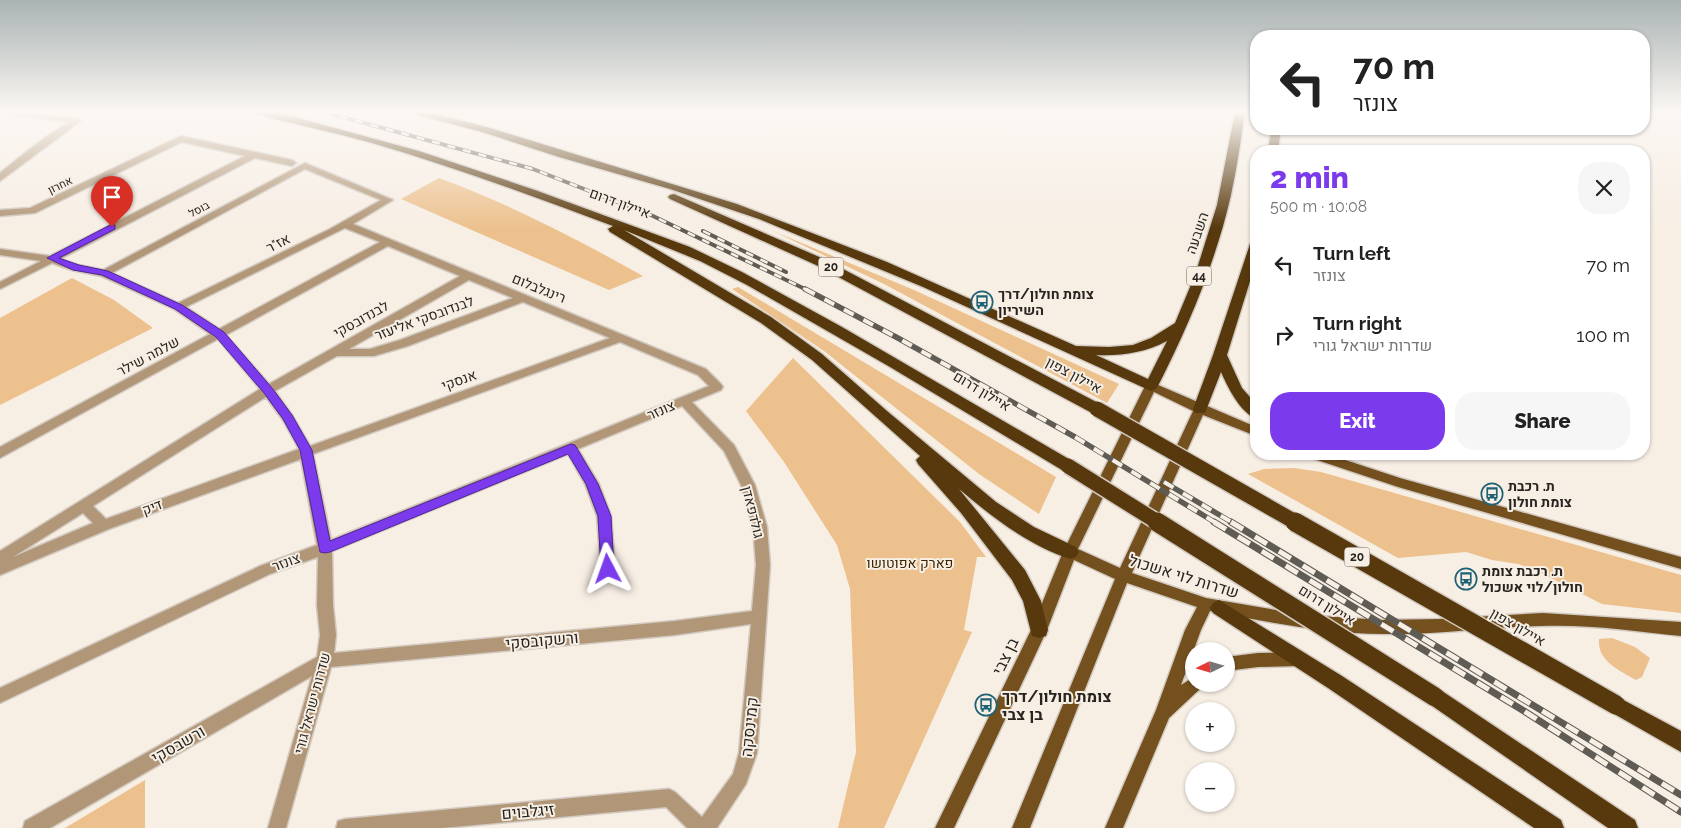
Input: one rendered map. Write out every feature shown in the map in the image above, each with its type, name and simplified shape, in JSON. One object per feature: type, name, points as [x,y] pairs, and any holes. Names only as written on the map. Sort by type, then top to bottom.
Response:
[{"type":"highway","name":"איילון דרום","points":[[412,151],[484,174],[677,246],[723,267],[940,389],[1068,466],[1435,697],[1626,828]]},
{"type":"highway","name":"איילון צפון","points":[[550,151],[687,202],[820,262],[1097,409],[1681,742]]},
{"type":"highway","name":"השבעה","points":[[1151,386],[1182,325],[1223,204],[1233,151]]},
{"type":"highway","points":[[554,152],[687,191],[790,227],[949,292],[1057,344],[1151,386]]},
{"type":"highway","points":[[582,211],[766,320],[817,357],[882,415],[990,506],[1028,532],[1070,552]]},
{"type":"highway","points":[[1200,409],[1250,262]]},
{"type":"highway","points":[[1057,344],[1098,351],[1131,350],[1155,343],[1182,325]]},
{"type":"highway","points":[[1220,355],[1236,390],[1250,406]]},
{"type":"highway","points":[[882,415],[967,509],[1019,575],[1032,601],[1039,630]]},
{"type":"highway","points":[[1213,606],[1300,659],[1554,828]]},
{"type":"main road","points":[[1151,386],[1250,430]]},
{"type":"main road","name":"44","points":[[1070,552],[1151,386]]},
{"type":"main road","points":[[1021,828],[1123,576],[1200,409]]},
{"type":"main road","points":[[1331,460],[1398,482],[1681,563]]},
{"type":"main road","name":"שדרות לוי אשכול","points":[[1070,552],[1123,576],[1213,606],[1306,622],[1356,626],[1439,626],[1542,619],[1619,622],[1681,628]]},
{"type":"main road","name":"בן צבי","points":[[944,828],[1039,630],[1070,552]]},
{"type":"main road","points":[[1114,828],[1163,713],[1193,630],[1213,606]]},
{"type":"main road","points":[[1235,663],[1258,660],[1300,659]]},
{"type":"main road","points":[[1163,713],[1185,692]]},
{"type":"street","points":[[0,178],[33,151]]},
{"type":"street","name":"אחרון","points":[[0,213],[32,211],[157,151]]},
{"type":"street","name":"אחרון","points":[[233,151],[253,155]]},
{"type":"street","points":[[0,286],[253,155],[292,163]]},
{"type":"street","name":"אז\"ר","points":[[178,307],[388,200],[305,166]]},
{"type":"street","name":"בוסל","points":[[104,273],[305,166]]},
{"type":"street","name":"רינגלבלום","points":[[344,224],[702,372],[717,387]]},
{"type":"street","name":"שלמה שילר","points":[[0,453],[388,242]]},
{"type":"street","name":"שדרות ישראל גורי","points":[[0,252],[51,258],[76,268],[104,273],[178,307],[220,335],[268,390],[288,418],[306,450],[325,548],[328,635],[325,661],[277,828]]},
{"type":"street","name":"לבנדובסקי","points":[[268,390],[468,276]]},
{"type":"street","name":"לבנדובסקי אליעזר","points":[[333,352],[370,353],[404,343],[523,298]]},
{"type":"street","name":"אנסקי","points":[[306,450],[621,338]]},
{"type":"street","name":"צונזר","points":[[0,696],[265,570],[325,548],[717,387]]},
{"type":"street","points":[[0,558],[268,390]]},
{"type":"street","name":"גולדפאדן","points":[[683,400],[729,448],[748,485],[760,527],[763,565],[759,616]]},
{"type":"street","points":[[571,448],[592,484],[604,516],[608,569]]},
{"type":"street","name":"דיק","points":[[0,569],[104,525],[306,450]]},
{"type":"street","points":[[84,506],[104,525]]},
{"type":"street","name":"ורשקובסקי","points":[[325,661],[674,628],[759,616]]},
{"type":"street","name":"קמינסקה","points":[[706,828],[740,778],[748,753],[759,616]]},
{"type":"street","name":"ורשבסקי","points":[[32,828],[325,661]]},
{"type":"street","name":"זיגלבוים","points":[[345,828],[669,798],[700,828]]},
{"type":"green space","points":[[439,178],[492,199],[543,223],[643,276],[609,290],[401,199]]},
{"type":"green space","points":[[773,231],[914,290],[1119,384],[1107,403],[884,284]]},
{"type":"green space","points":[[72,278],[114,300],[153,328],[0,405],[0,318]]},
{"type":"green space","points":[[738,287],[1056,477],[1039,514],[979,474],[824,351],[732,289]]},
{"type":"green space","name":"פארק אפוטושו","points":[[793,358],[960,522],[986,557],[977,557],[964,630],[972,632],[884,828],[838,828],[856,752],[850,589],[837,545],[784,462],[746,411]]},
{"type":"green space","points":[[1294,468],[1321,472],[1681,575],[1681,613],[1602,604],[1533,569],[1466,552],[1398,558],[1248,474],[1264,469]]},
{"type":"green space","points":[[1612,638],[1635,647],[1650,658],[1642,677],[1636,680],[1605,659],[1599,647],[1599,639]]},
{"type":"green space","points":[[145,780],[145,828],[65,828]]},
{"type":"railway","points":[[466,151],[533,169],[653,216],[806,289]]},
{"type":"railway","points":[[703,231],[786,272]]},
{"type":"railway","points":[[806,289],[896,337],[1075,437],[1216,523]]},
{"type":"railway","points":[[1164,482],[1233,523]]},
{"type":"railway","points":[[1214,522],[1524,711],[1681,812]]},
{"type":"railway","points":[[1231,522],[1681,795]]},
{"type":"place","name":"צומת חולון/דרך השיריון","points":[[982,302]]},
{"type":"place","name":"ת. רכבת צומת חולון","points":[[1492,494]]},
{"type":"place","name":"ת. רכבת צומת חולון/לוי אשכול","points":[[1466,579]]},
{"type":"place","name":"צומת חולון/דרך בן צבי","points":[[986,705]]},
{"type":"route","points":[[112,227],[51,258],[76,268],[104,273],[178,307],[220,335],[268,390],[288,418],[306,450],[325,548],[571,448],[592,484],[604,516],[608,569]]}]
